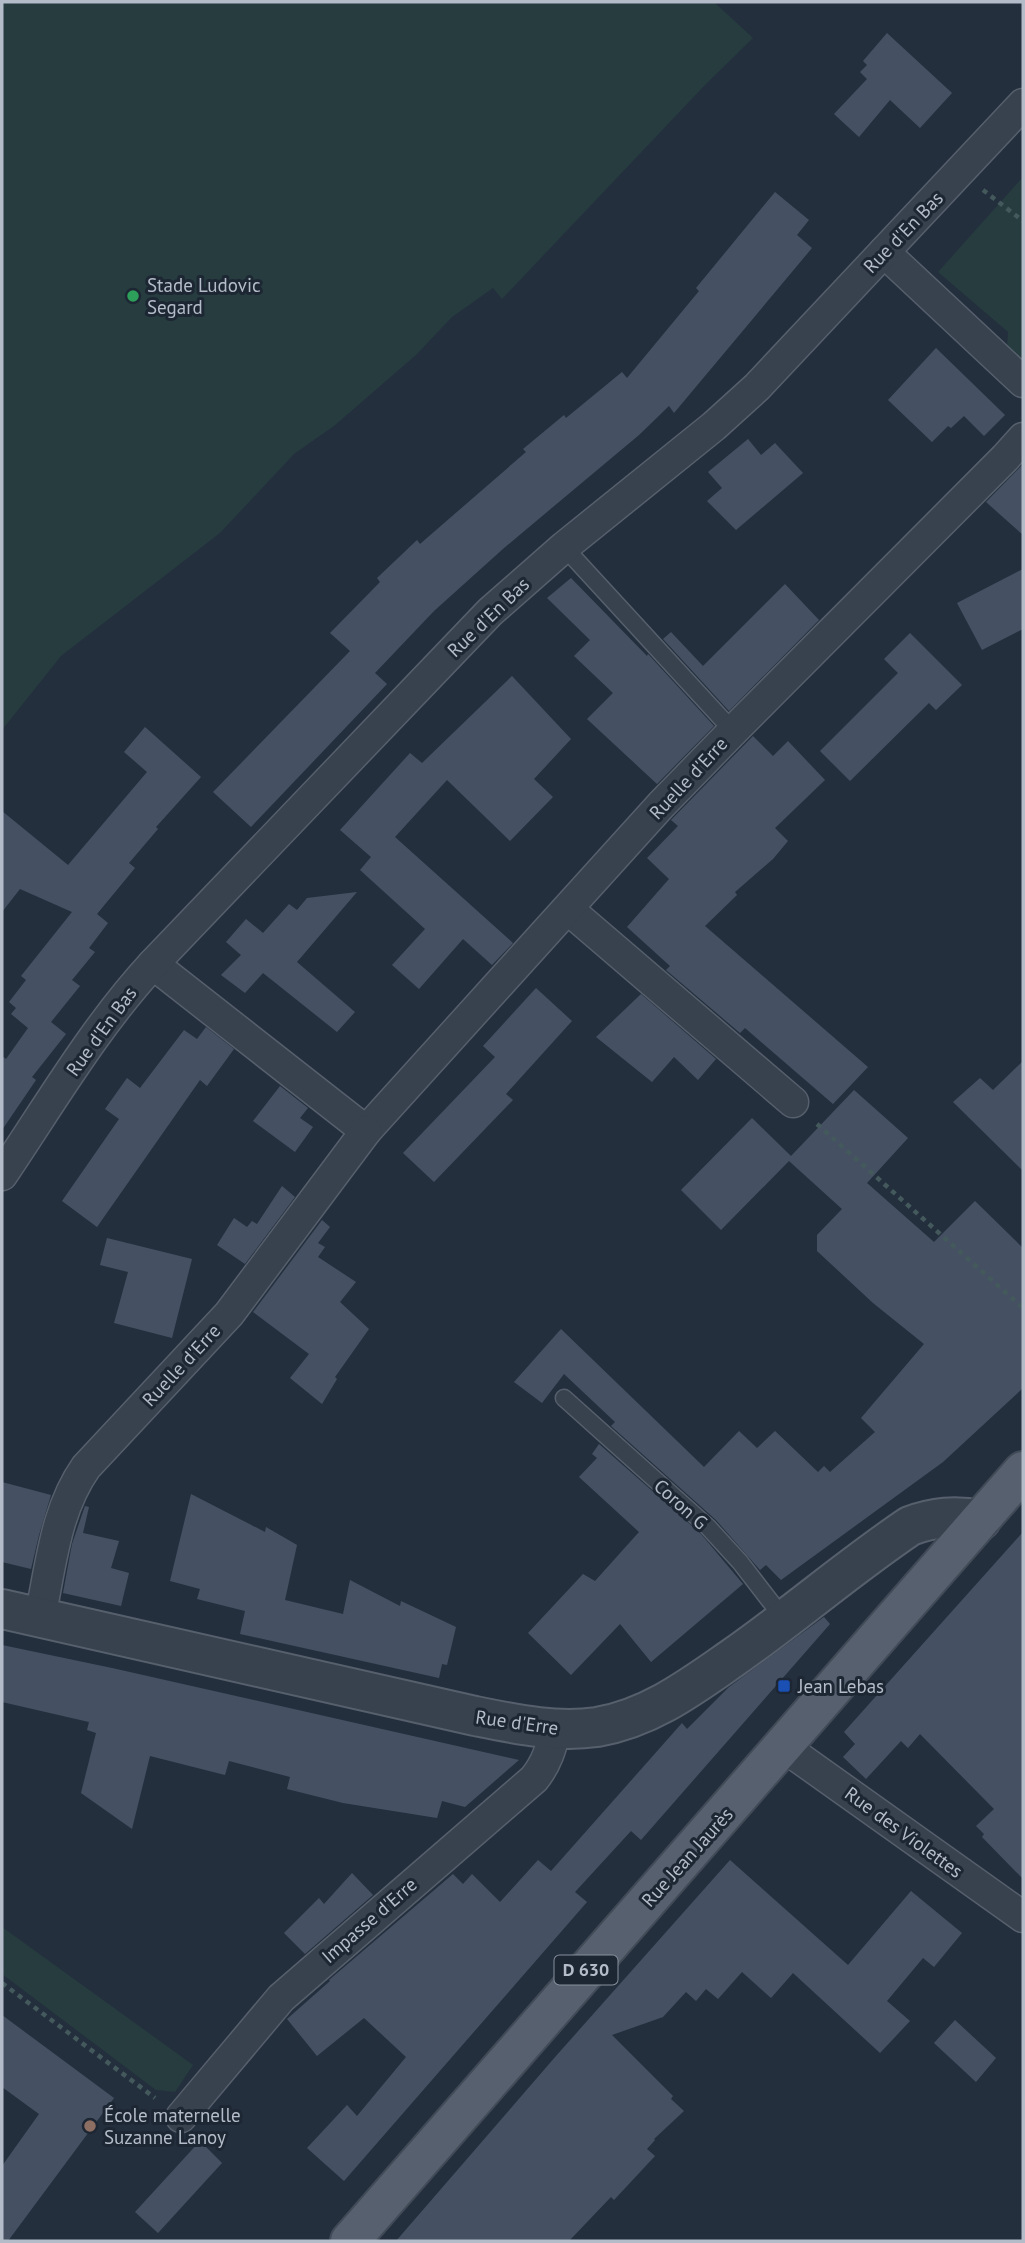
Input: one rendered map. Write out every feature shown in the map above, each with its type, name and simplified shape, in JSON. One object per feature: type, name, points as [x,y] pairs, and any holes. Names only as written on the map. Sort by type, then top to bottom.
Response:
[{"type":"main road","name":"Rue Jean Jaurès","points":[[350,2241],[1023,1471]]},
{"type":"street","name":"Rue d'En Bas","points":[[2,1175],[98,1032],[130,989],[153,964],[470,632],[564,547],[714,426],[757,387],[1023,104]]},
{"type":"street","points":[[884,252],[1023,382]]},
{"type":"street","name":"Ruelle d'Erre","points":[[40,1617],[63,1510],[77,1480],[86,1467],[229,1314],[366,1131],[733,731],[1023,438]]},
{"type":"street","points":[[569,910],[793,1102]]},
{"type":"street","points":[[153,964],[366,1131]]},
{"type":"street","name":"Rue d'Erre","points":[[2,1609],[475,1716],[556,1728],[598,1727],[642,1714],[687,1690],[786,1621],[910,1526],[945,1517],[959,1516],[981,1520]]},
{"type":"street","name":"Impasse d'Erre","points":[[181,2117],[281,1998],[534,1779],[544,1767],[556,1728]]},
{"type":"street","name":"Rue des Violettes","points":[[784,1747],[1023,1917]]},
{"type":"lane","points":[[564,547],[733,731]]},
{"type":"lane","name":"Coron G","points":[[565,1398],[708,1527],[740,1562],[786,1621]]},
{"type":"path","points":[[960,173],[1023,221]]},
{"type":"path","points":[[793,1102],[1023,1308]]},
{"type":"path","points":[[2,1983],[181,2117]]},
{"type":"green space","points":[[2,2],[714,2],[753,38],[502,299],[493,288],[452,317],[416,355],[334,426],[294,454],[220,533],[61,656],[2,730]]},
{"type":"green space","points":[[1023,177],[1023,364],[1007,349],[1008,332],[938,272]]},
{"type":"green space","points":[[2,1927],[193,2065],[175,2092],[156,2090],[2,1974]]},
{"type":"building","points":[[887,33],[952,93],[920,128],[890,100],[859,137],[834,114],[867,79],[860,72],[867,65],[863,61]]},
{"type":"building","points":[[775,192],[809,220],[797,235],[812,248],[674,413],[669,406],[639,435],[504,548],[434,611],[375,673],[387,684],[251,827],[213,792],[350,651],[330,633],[380,582],[377,578],[417,540],[420,544],[526,452],[523,449],[564,415],[566,418],[622,372],[627,378],[699,291],[696,288]]},
{"type":"building","points":[[936,348],[1005,415],[984,436],[964,416],[951,428],[948,426],[932,442],[888,400]]},
{"type":"building","points":[[748,439],[761,455],[775,443],[803,473],[736,530],[707,501],[722,488],[708,472]]},
{"type":"building","points":[[1023,464],[1023,535],[986,502]]},
{"type":"building","points":[[1023,569],[1023,629],[982,650],[957,603]]},
{"type":"building","points":[[571,578],[647,656],[648,654],[714,726],[657,784],[587,719],[613,693],[574,656],[590,640],[547,598]]},
{"type":"building","points":[[785,584],[819,620],[729,711],[663,639],[671,632],[703,666]]},
{"type":"building","points":[[910,633],[962,685],[936,710],[929,703],[850,781],[820,751],[898,673],[884,659]]},
{"type":"building","points":[[512,676],[571,739],[534,779],[553,797],[510,841],[447,780],[395,837],[513,943],[492,965],[463,939],[419,989],[392,965],[425,929],[360,870],[371,857],[340,830],[410,753],[422,763]]},
{"type":"building","points":[[145,727],[201,777],[156,827],[158,829],[129,863],[135,868],[97,914],[108,923],[89,948],[95,952],[72,980],[80,986],[51,1022],[66,1034],[32,1077],[36,1080],[2,1130],[2,1056],[6,1059],[28,1028],[11,1014],[16,1008],[9,1002],[26,980],[21,976],[72,912],[20,889],[2,912],[2,811],[68,865],[147,772],[124,752]]},
{"type":"building","points":[[753,736],[773,756],[788,741],[825,780],[775,828],[788,841],[773,859],[735,892],[737,895],[705,926],[868,1067],[833,1104],[745,1028],[740,1033],[666,970],[670,966],[627,927],[669,879],[647,858],[678,826],[671,820]]},
{"type":"building","points":[[357,892],[297,962],[355,1012],[337,1032],[263,973],[245,993],[221,975],[241,955],[226,942],[246,919],[263,933],[289,904],[297,910],[307,898]]},
{"type":"building","points":[[536,988],[572,1021],[506,1094],[513,1100],[434,1182],[403,1153],[495,1057],[483,1046]]},
{"type":"building","points":[[641,994],[716,1059],[698,1080],[674,1057],[652,1082],[596,1037]]},
{"type":"building","points":[[206,1027],[234,1049],[207,1086],[200,1080],[97,1227],[62,1201],[119,1119],[105,1109],[127,1078],[140,1088],[184,1030],[197,1039]]},
{"type":"building","points":[[1023,1061],[1023,1171],[953,1102],[980,1078],[993,1090]]},
{"type":"building","points":[[280,1086],[308,1108],[300,1118],[313,1127],[295,1152],[253,1121]]},
{"type":"building","points":[[854,1090],[908,1138],[867,1183],[934,1242],[975,1201],[1023,1248],[1023,1388],[943,1462],[781,1580],[766,1565],[760,1570],[716,1520],[611,1426],[615,1422],[564,1374],[542,1403],[514,1382],[561,1329],[704,1467],[739,1431],[757,1448],[775,1431],[818,1472],[824,1466],[830,1472],[875,1432],[861,1418],[924,1344],[873,1303],[817,1251],[817,1235],[842,1209],[789,1161],[721,1230],[681,1190],[752,1118],[791,1156]]},
{"type":"building","points":[[282,1186],[295,1197],[245,1264],[217,1245],[234,1218],[247,1227],[252,1221],[257,1224]]},
{"type":"building","points":[[322,1220],[330,1227],[318,1243],[325,1247],[318,1257],[356,1282],[340,1302],[369,1329],[335,1377],[337,1379],[322,1404],[290,1378],[309,1354],[253,1312]]},
{"type":"building","points":[[107,1238],[192,1259],[172,1338],[114,1323],[128,1272],[100,1265]]},
{"type":"building","points":[[599,1444],[701,1534],[743,1584],[651,1662],[620,1624],[571,1675],[528,1633],[583,1574],[595,1581],[639,1532],[579,1477],[597,1458],[592,1454]]},
{"type":"building","points":[[2,1482],[51,1495],[31,1569],[2,1562]]},
{"type":"building","points":[[191,1494],[265,1532],[266,1527],[297,1545],[285,1600],[343,1614],[350,1580],[400,1606],[401,1601],[456,1627],[447,1665],[442,1664],[439,1678],[240,1634],[245,1611],[197,1599],[200,1589],[170,1581]]},
{"type":"building","points":[[85,1506],[89,1507],[83,1533],[119,1541],[111,1568],[129,1573],[121,1606],[63,1593],[72,1544]]},
{"type":"building","points":[[1023,1532],[1023,1879],[982,1837],[984,1834],[976,1826],[994,1809],[920,1734],[908,1748],[901,1741],[866,1779],[843,1757],[855,1744],[844,1732]]},
{"type":"building","points":[[824,1617],[830,1624],[641,1840],[631,1831],[575,1892],[587,1902],[344,2181],[307,2148],[347,2105],[357,2116],[406,2057],[364,2018],[317,2056],[287,2019],[453,1874],[463,1884],[472,1874],[500,1902],[538,1860],[551,1871],[682,1723],[687,1729],[729,1687]]},
{"type":"building","points":[[2,1645],[519,1760],[465,1807],[442,1801],[437,1818],[343,1803],[287,1789],[290,1777],[229,1761],[225,1775],[150,1756],[132,1829],[81,1793],[96,1733],[87,1730],[89,1722],[2,1702]]},
{"type":"building","points":[[730,1860],[848,1965],[911,1891],[962,1933],[934,1967],[923,1958],[887,2001],[910,2021],[880,2053],[793,1973],[771,1998],[742,1972],[718,1999],[706,1989],[696,2001],[686,1992],[663,2017],[612,2035],[673,2096],[671,2099],[684,2111],[647,2149],[655,2156],[614,2200],[611,2197],[569,2241],[396,2241],[556,2056]]},
{"type":"building","points":[[352,1873],[373,1895],[305,1954],[284,1933],[319,1898],[324,1904]]},
{"type":"building","points":[[2,2015],[114,2098],[8,2241],[2,2241],[2,2166],[39,2114],[2,2087]]},
{"type":"building","points":[[955,2020],[996,2058],[976,2082],[934,2043]]},
{"type":"building","points":[[200,2141],[222,2163],[158,2233],[135,2212]]},
{"type":"place","name":"Stade Ludovic Segard","points":[[133,296]]},
{"type":"place","name":"Jean Lebas","points":[[784,1686]]},
{"type":"place","name":"École maternelle Suzanne Lanoy","points":[[90,2126]]}]
